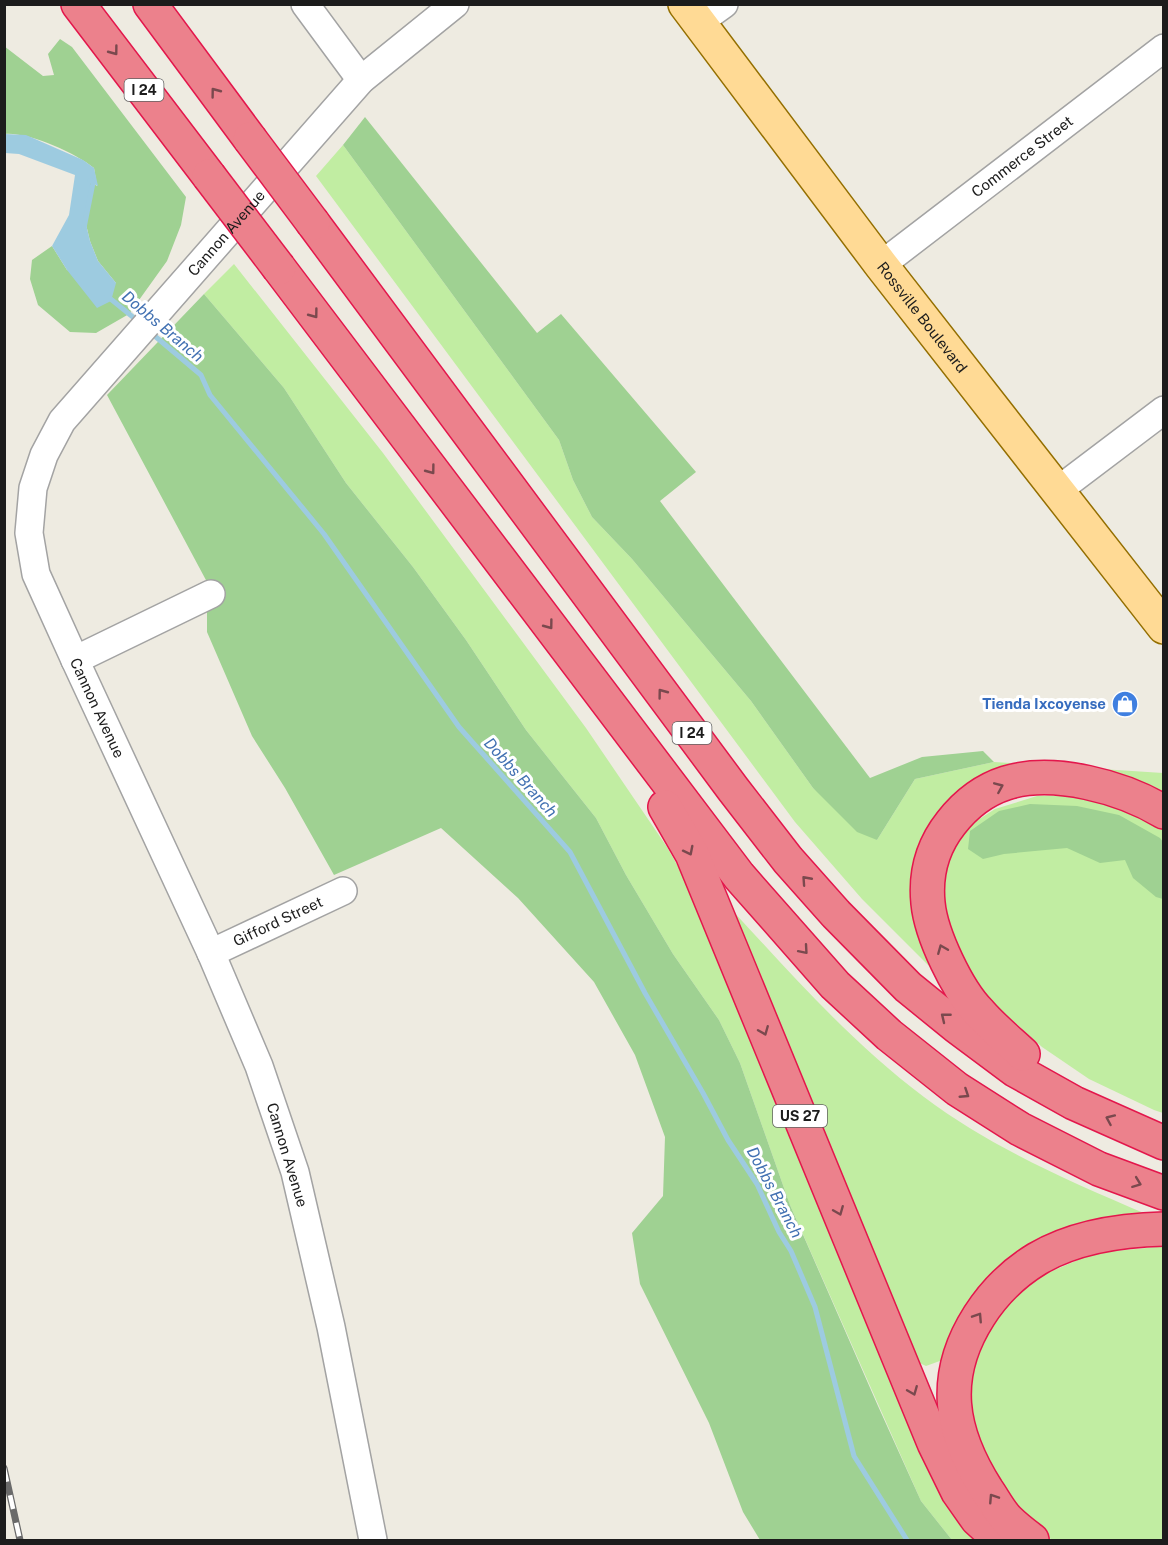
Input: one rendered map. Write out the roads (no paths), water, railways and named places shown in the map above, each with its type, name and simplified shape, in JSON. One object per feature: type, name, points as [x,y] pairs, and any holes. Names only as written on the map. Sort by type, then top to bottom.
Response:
[{"type":"highway","name":"I 24","points":[[78,4],[739,876],[835,985],[889,1035],[957,1089],[1020,1129],[1099,1169],[1164,1193]]},
{"type":"highway","name":"I 24","points":[[150,4],[726,780],[788,860],[836,914],[908,987],[1015,1070],[1074,1103],[1164,1143]]},
{"type":"highway","name":"US 27","points":[[599,690],[692,854],[934,1443],[958,1492],[977,1519],[1000,1540]]},
{"type":"highway","points":[[1074,1103],[978,1012],[951,970],[935,932],[928,905],[927,879],[932,854],[945,831],[961,810],[981,795],[1006,783],[1037,779],[1072,780],[1100,785],[1142,799],[1164,812]]},
{"type":"highway","points":[[1032,1540],[1006,1518],[988,1491],[967,1455],[957,1426],[953,1394],[956,1364],[968,1333],[989,1301],[1014,1276],[1037,1259],[1091,1238],[1138,1230],[1164,1229]]},
{"type":"main road","name":"Rossville Boulevard","points":[[703,10],[881,265],[1164,627]]},
{"type":"street","points":[[305,4],[361,80]]},
{"type":"street","name":"Cannon Avenue","points":[[373,1540],[331,1327],[295,1172],[259,1066],[212,952],[36,574],[29,533],[33,488],[44,455],[62,420],[361,80],[455,4]]},
{"type":"street","name":"Commerce Street","points":[[881,265],[1164,48]]},
{"type":"street","points":[[1057,491],[1164,410]]},
{"type":"street","points":[[75,660],[211,594]]},
{"type":"street","name":"Gifford Street","points":[[212,952],[343,891]]},
{"type":"water","points":[[5,134],[26,135],[83,160],[94,168],[98,186],[90,182],[90,204],[85,220],[98,261],[116,283],[111,301],[97,308],[67,270],[52,246],[69,215],[75,175],[19,154],[5,153]]},
{"type":"waterway","name":"Dobbs Branch","points":[[84,228],[93,183],[90,180]]},
{"type":"waterway","name":"Dobbs Branch","points":[[107,296],[139,322]]},
{"type":"waterway","name":"Dobbs Branch","points":[[150,332],[201,375],[210,395],[324,534],[459,727],[570,852],[645,993],[728,1140],[757,1184],[779,1232],[791,1251],[815,1307],[854,1456],[907,1540]]},
{"type":"railway","points":[[4,1468],[20,1540]]},
{"type":"place","name":"Tienda Ixcoyense","points":[[1125,704]]}]
